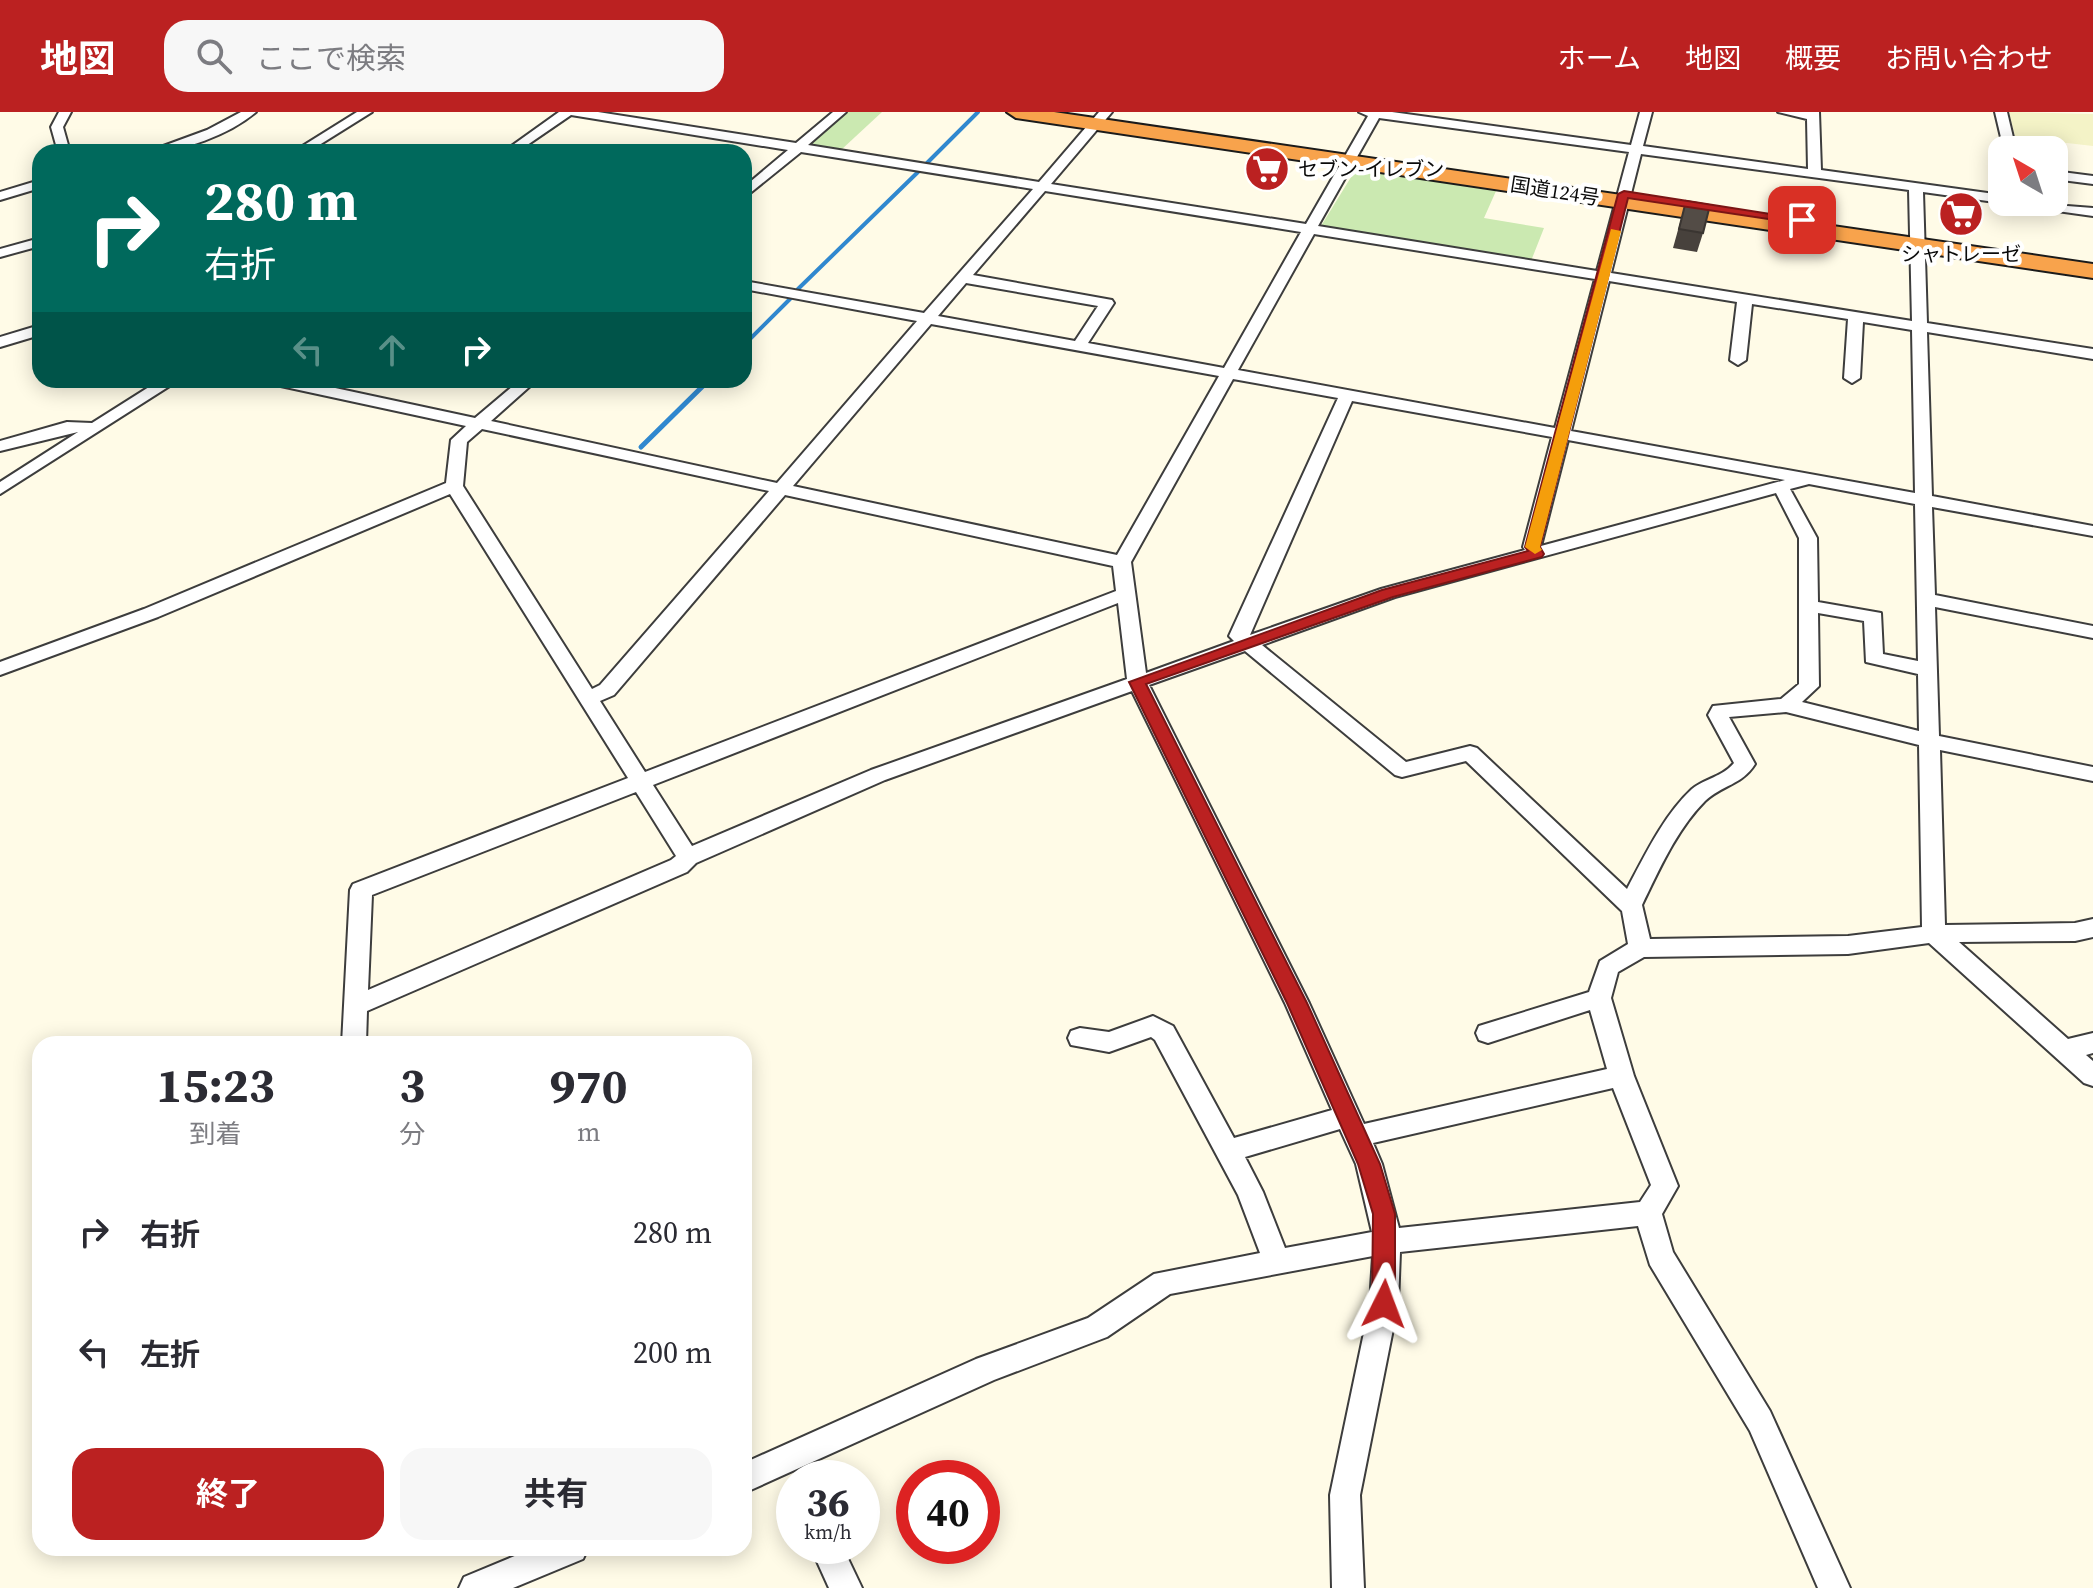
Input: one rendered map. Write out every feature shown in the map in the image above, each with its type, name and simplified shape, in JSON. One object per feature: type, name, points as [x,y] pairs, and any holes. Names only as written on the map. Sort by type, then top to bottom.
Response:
[{"type":"highway","name":"国道124号","points":[[1016,112],[1101,118]]},
{"type":"highway","name":"国道124号","points":[[1064,112],[1623,198],[2093,263]]},
{"type":"highway","name":"国道124号","points":[[1917,241],[2093,271]]},
{"type":"street","points":[[62,144],[57,127],[65,112]]},
{"type":"street","points":[[177,144],[211,133],[250,112]]},
{"type":"street","points":[[312,144],[366,112]]},
{"type":"street","points":[[521,144],[567,112]]},
{"type":"street","points":[[575,112],[2093,354]]},
{"type":"street","points":[[752,187],[840,112]]},
{"type":"street","points":[[1348,1588],[1345,1495],[1384,1304],[1387,1241],[1384,1214],[1352,1126],[1297,1003],[1137,682],[1122,562],[1350,157],[1372,112],[1988,197]]},
{"type":"street","points":[[1537,554],[1532,547],[1646,112]]},
{"type":"street","points":[[1784,112],[1813,114],[1815,174]]},
{"type":"street","points":[[2001,112],[2007,136]]},
{"type":"street","points":[[588,698],[607,690],[1101,118]]},
{"type":"street","points":[[2068,177],[2093,180]]},
{"type":"street","points":[[0,196],[32,186]]},
{"type":"street","points":[[1916,188],[1934,934],[2093,1076]]},
{"type":"street","points":[[2068,208],[2093,212]]},
{"type":"street","points":[[0,253],[32,244]]},
{"type":"street","points":[[963,278],[1107,303],[1079,346]]},
{"type":"street","points":[[752,286],[2093,531]]},
{"type":"street","points":[[1738,360],[1745,298]]},
{"type":"street","points":[[1852,378],[1856,316]]},
{"type":"street","points":[[0,342],[32,332]]},
{"type":"street","points":[[0,489],[159,388]]},
{"type":"street","points":[[311,388],[476,426],[1122,562]]},
{"type":"street","points":[[520,388],[459,440],[454,486],[688,857]]},
{"type":"street","points":[[1347,395],[1239,636],[1402,770],[1470,753],[1630,905],[1635,913],[1640,948]]},
{"type":"street","points":[[0,446],[67,427],[97,428]]},
{"type":"street","points":[[355,1006],[679,866],[688,857],[878,775],[1388,593],[1537,554],[1613,529],[1805,480]]},
{"type":"street","points":[[0,669],[151,613],[454,486]]},
{"type":"street","points":[[1781,488],[1808,538],[1809,686],[1786,705]]},
{"type":"street","points":[[354,1036],[361,890],[1127,593]]},
{"type":"street","points":[[1926,599],[2093,632]]},
{"type":"street","points":[[1809,606],[1874,617],[1873,658],[1928,670]]},
{"type":"street","points":[[1630,905],[1645,873],[1697,799],[1705,790],[1732,782],[1745,764],[1718,715],[1720,711],[1786,705],[1931,741],[2093,774]]},
{"type":"street","points":[[1834,1588],[1760,1421],[1660,1256],[1648,1213],[1665,1186],[1621,1076],[1599,998],[1608,967],[1640,948],[1848,945],[1934,934],[2075,932],[2093,928]]},
{"type":"street","points":[[1488,1033],[1599,998]]},
{"type":"street","points":[[1080,1038],[1109,1042],[1153,1026],[1164,1033],[1250,1192],[1277,1262]]},
{"type":"street","points":[[2064,1050],[2093,1043]]},
{"type":"street","points":[[1228,1151],[1621,1076]]},
{"type":"street","points":[[808,1460],[986,1369],[1097,1328],[1164,1283],[1387,1241],[1648,1213]]},
{"type":"street","points":[[752,1476],[776,1472]]},
{"type":"street","points":[[475,1588],[553,1556]]},
{"type":"street","points":[[835,1564],[846,1588]]},
{"type":"green space","points":[[844,112],[882,112],[841,150],[807,145]]},
{"type":"green space","points":[[2009,112],[2093,114],[2093,146],[2068,143],[2068,136],[2015,136]]},
{"type":"green space","points":[[1356,169],[1496,191],[1484,218],[1544,228],[1531,261],[1321,226]]},
{"type":"building","points":[[1686,201],[1710,205],[1703,233],[1679,229]]},
{"type":"waterway","points":[[927,163],[978,112]]},
{"type":"waterway","points":[[798,289],[918,172]]},
{"type":"waterway","points":[[752,337],[790,299]]},
{"type":"waterway","points":[[641,447],[701,388]]},
{"type":"slow traffic","points":[[1535,550],[1532,547],[1615,231]]},
{"type":"place","name":"セブン-イレブン","points":[[1267,169]]},
{"type":"place","name":"シャトレーゼ","points":[[1961,214]]},
{"type":"route","points":[[1384,1304],[1387,1241],[1384,1214],[1369,1164],[1297,1003],[1137,682],[1388,593],[1537,554],[1532,547],[1564,434],[1624,194],[1802,220]]}]
